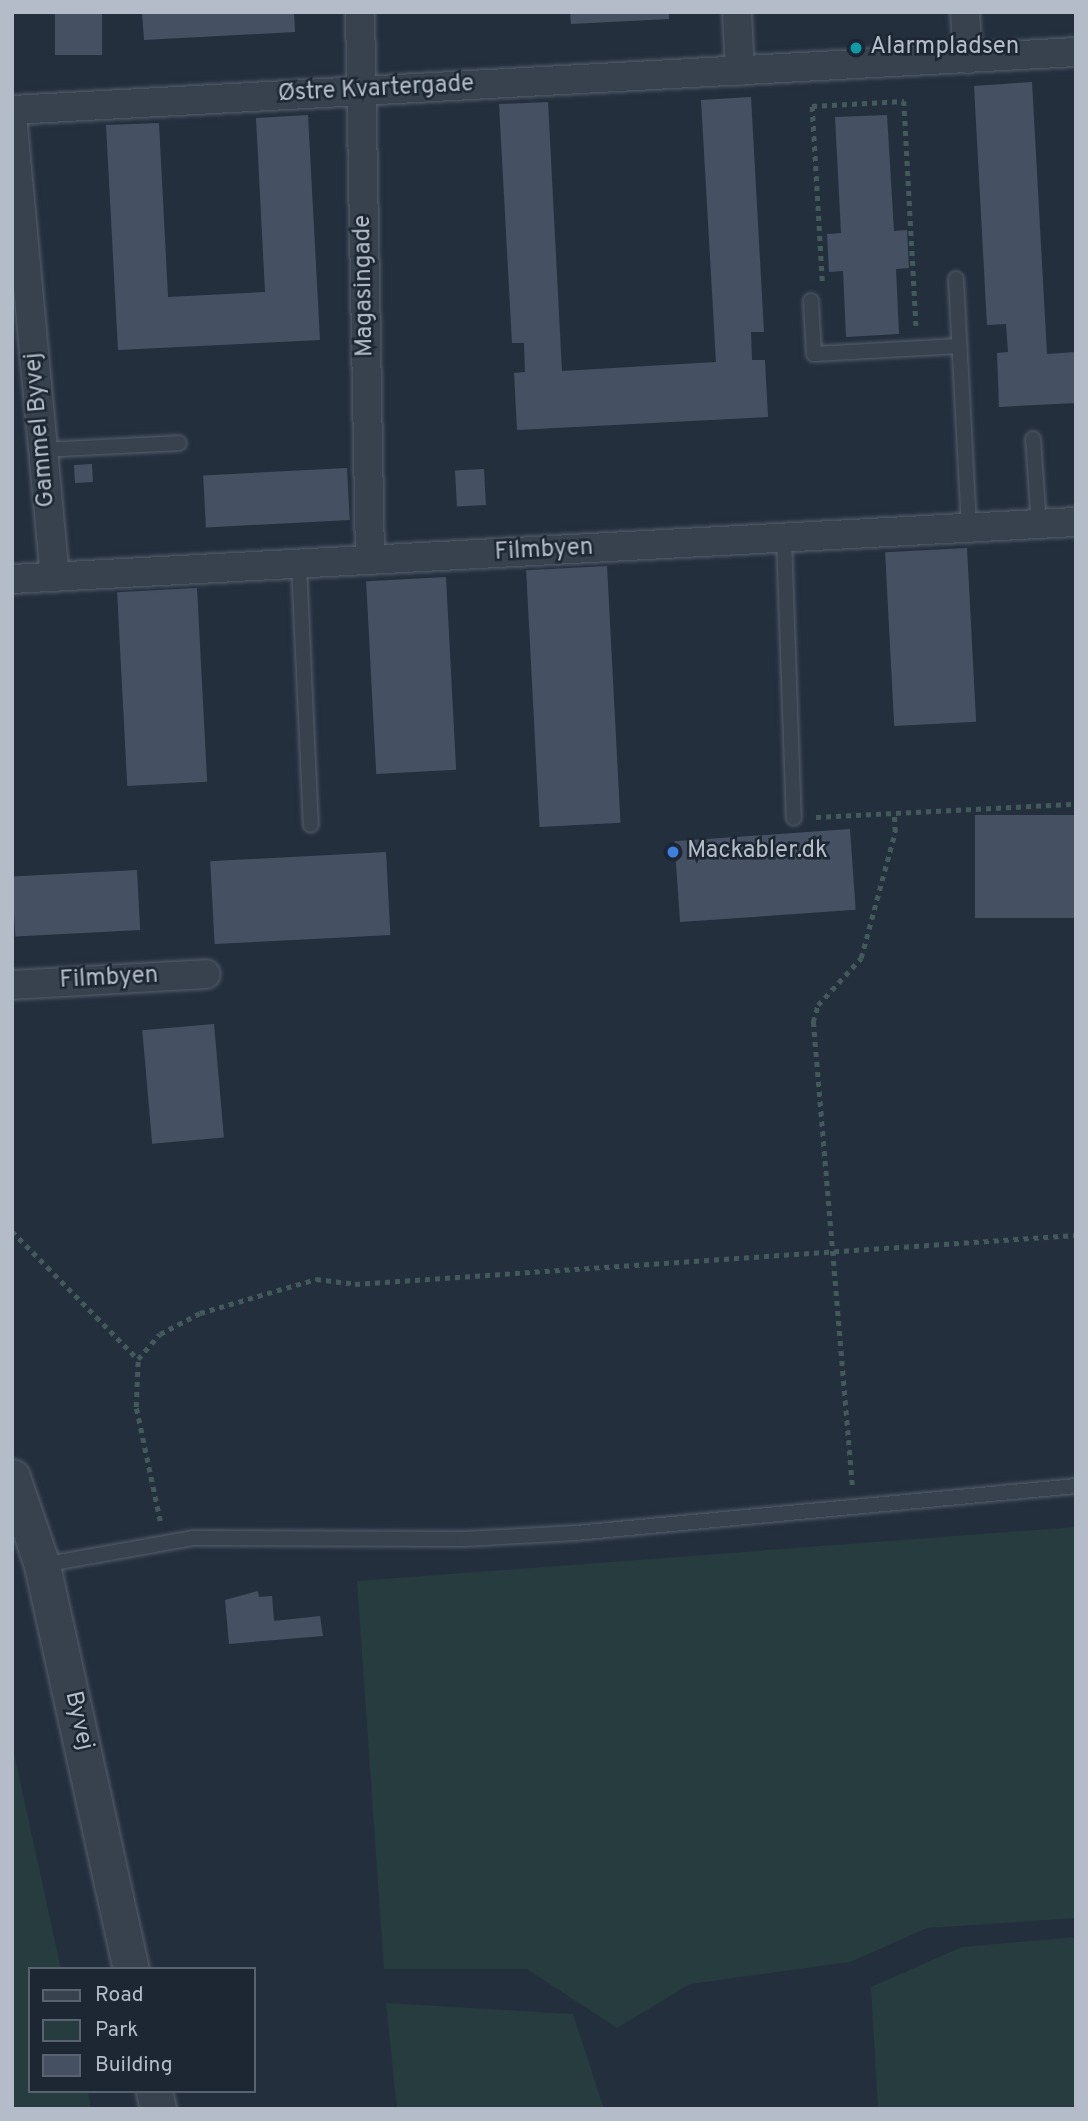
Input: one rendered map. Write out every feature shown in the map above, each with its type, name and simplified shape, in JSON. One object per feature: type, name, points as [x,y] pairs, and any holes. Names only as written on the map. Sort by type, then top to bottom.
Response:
[{"type":"street","name":"Magasingade","points":[[360,12],[370,560]]},
{"type":"street","points":[[737,12],[740,71],[1076,52]]},
{"type":"street","points":[[965,12],[968,58]]},
{"type":"street","name":"Østre Kvartergade","points":[[12,112],[740,71]]},
{"type":"street","name":"Gammel Byvej","points":[[12,112],[55,577]]},
{"type":"street","name":"Filmbyen","points":[[12,579],[1076,522]]},
{"type":"street","name":"Filmbyen","points":[[12,985],[206,974]]},
{"type":"street","name":"Byvej","points":[[12,1477],[42,1565],[131,1967]]},
{"type":"lane","points":[[956,279],[969,528]]},
{"type":"lane","points":[[811,301],[814,354],[959,345]]},
{"type":"lane","points":[[1033,439],[1039,524]]},
{"type":"lane","points":[[43,450],[179,443]]},
{"type":"lane","points":[[784,538],[794,818]]},
{"type":"lane","points":[[299,564],[311,825]]},
{"type":"lane","points":[[42,1565],[170,1542],[576,1533],[1076,1486]]},
{"type":"path","points":[[811,301],[810,284],[822,283],[812,106],[904,101],[917,348]]},
{"type":"path","points":[[794,818],[1076,804]]},
{"type":"path","points":[[854,1506],[830,1251],[813,1022],[818,1005],[861,958],[895,832],[894,813]]},
{"type":"path","points":[[12,1231],[138,1359]]},
{"type":"path","points":[[170,1542],[155,1509],[143,1454],[136,1407],[138,1359],[160,1334],[200,1312],[316,1279],[355,1284],[1076,1234]]},
{"type":"green space","points":[[1076,1527],[1076,1918],[927,1928],[850,1962],[690,1984],[617,2028],[527,1969],[384,1969],[357,1581]]},
{"type":"green space","points":[[12,1744],[61,1967],[28,1967],[28,2093],[88,2093],[91,2109],[12,2109]]},
{"type":"green space","points":[[1076,1937],[1076,2109],[878,2109],[871,1987],[962,1947]]},
{"type":"green space","points":[[386,2003],[573,2014],[604,2109],[397,2109]]},
{"type":"building","points":[[55,12],[102,12],[102,55],[55,55]]},
{"type":"building","points":[[142,12],[294,12],[295,32],[144,40]]},
{"type":"building","points":[[570,12],[669,12],[669,19],[571,24]]},
{"type":"building","points":[[1032,82],[1047,354],[1076,352],[1076,403],[999,407],[997,353],[1008,352],[1006,324],[987,325],[974,86]]},
{"type":"building","points":[[751,97],[764,332],[751,332],[752,360],[765,360],[768,417],[517,430],[514,373],[525,372],[524,343],[512,343],[499,104],[548,102],[562,371],[716,362],[701,100]]},
{"type":"building","points":[[308,115],[320,340],[118,350],[106,125],[159,123],[168,297],[265,292],[256,118]]},
{"type":"building","points":[[887,115],[894,231],[907,230],[909,268],[896,269],[899,334],[846,337],[843,271],[829,272],[827,234],[841,233],[835,117]]},
{"type":"building","points":[[92,464],[93,482],[75,483],[74,465]]},
{"type":"building","points":[[347,468],[350,520],[206,527],[203,476]]},
{"type":"building","points":[[484,469],[486,505],[457,506],[455,471]]},
{"type":"building","points":[[967,548],[976,722],[894,726],[885,552]]},
{"type":"building","points":[[607,566],[620,823],[540,827],[526,570]]},
{"type":"building","points":[[446,577],[456,770],[376,774],[366,581]]},
{"type":"building","points":[[197,588],[207,782],[127,786],[117,592]]},
{"type":"building","points":[[975,815],[1076,815],[1076,918],[975,918]]},
{"type":"building","points":[[850,829],[856,910],[680,922],[674,841]]},
{"type":"building","points":[[386,852],[390,935],[215,944],[210,861]]},
{"type":"building","points":[[137,870],[140,930],[15,936],[12,877]]},
{"type":"building","points":[[214,1024],[224,1138],[152,1144],[142,1030]]},
{"type":"building","points":[[258,1591],[259,1597],[272,1596],[274,1621],[320,1616],[323,1636],[229,1644],[225,1600]]},
{"type":"place","name":"Alarmpladsen","points":[[856,48]]},
{"type":"place","name":"Mackabler.dk","points":[[673,852]]}]
